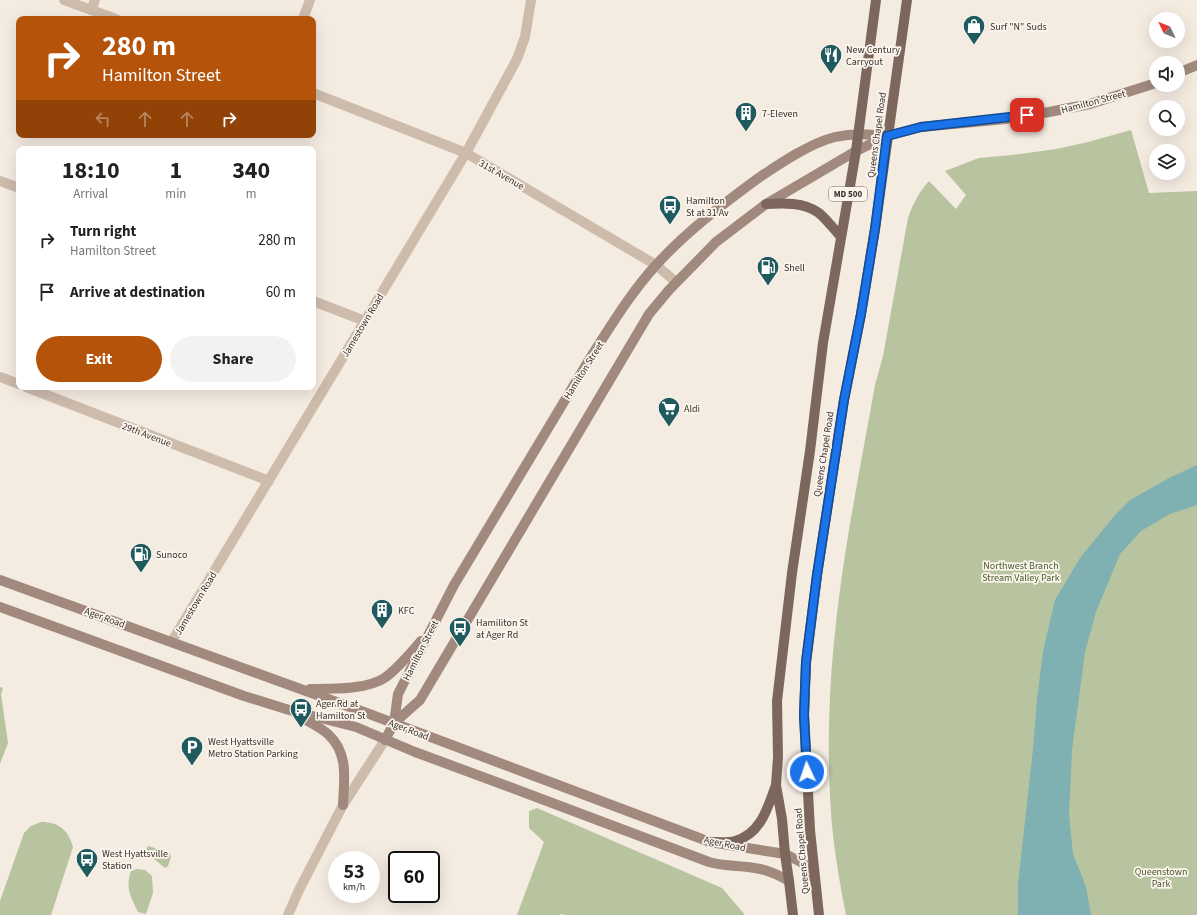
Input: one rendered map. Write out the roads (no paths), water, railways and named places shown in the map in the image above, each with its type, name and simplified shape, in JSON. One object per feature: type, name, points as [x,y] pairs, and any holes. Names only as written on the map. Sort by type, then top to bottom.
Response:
[{"type":"main road","name":"Queens Chapel Road","points":[[793,915],[782,819],[776,785],[778,757],[777,701],[792,573],[824,340],[856,151],[876,0]]},
{"type":"main road","name":"Queens Chapel Road","points":[[819,915],[810,830],[804,715],[806,662],[817,575],[840,423],[861,314],[875,229],[906,0]]},
{"type":"main road","points":[[1185,70],[1197,65]]},
{"type":"main road","name":"Hamilton Street","points":[[394,723],[420,700],[649,314],[676,282],[716,242],[766,204],[856,151],[887,136],[921,127],[1006,118],[1090,104],[1149,85]]},
{"type":"main road","name":"Hamilton Street","points":[[385,740],[394,723],[398,694],[454,585],[592,355],[637,288],[656,265],[677,243],[710,215],[770,170],[800,152],[823,141],[858,133],[887,136]]},
{"type":"main road","points":[[766,204],[786,203],[804,206],[818,212],[841,237]]},
{"type":"main road","name":"Ager Road","points":[[0,580],[172,641],[710,842],[785,854],[803,863],[814,878]]},
{"type":"main road","name":"Ager Road","points":[[0,607],[236,693],[289,710],[356,727],[385,740],[709,862],[721,866],[760,869],[789,881]]},
{"type":"main road","points":[[302,689],[345,689],[377,682],[385,677],[405,659],[430,631]]},
{"type":"main road","points":[[289,710],[328,734],[338,746],[345,763],[343,805]]},
{"type":"main road","points":[[710,842],[735,841],[754,831],[763,818],[776,785]]},
{"type":"street","points":[[64,0],[108,16]]},
{"type":"street","points":[[91,10],[96,0]]},
{"type":"street","points":[[304,16],[310,0]]},
{"type":"street","name":"Jamestown Road","points":[[172,641],[466,153],[517,59],[525,37],[531,0]]},
{"type":"street","name":"31st Avenue","points":[[316,94],[466,153],[656,265],[676,282]]},
{"type":"street","points":[[0,181],[16,187]]},
{"type":"street","points":[[316,302],[365,321]]},
{"type":"street","points":[[0,377],[16,383]]},
{"type":"street","name":"29th Avenue","points":[[34,390],[269,480]]},
{"type":"street","name":"Hamilton Street","points":[[288,915],[299,890],[343,805],[385,740]]},
{"type":"water","points":[[1197,465],[1197,505],[1170,514],[1141,531],[1120,554],[1096,612],[1085,652],[1072,750],[1069,814],[1073,854],[1086,887],[1091,915],[1018,915],[1018,884],[1037,700],[1043,651],[1055,600],[1080,558],[1115,515],[1130,500],[1169,478]]},
{"type":"place","name":"Surf \"N\" Suds","points":[[974,46]]},
{"type":"place","name":"New Century Carryout","points":[[831,74]]},
{"type":"place","name":"7-Eleven","points":[[746,132]]},
{"type":"place","name":"Hamilton St at 31 Av","points":[[670,226]]},
{"type":"place","name":"Shell","points":[[768,286]]},
{"type":"place","name":"Aldi","points":[[669,428]]},
{"type":"place","name":"Sunoco","points":[[141,574]]},
{"type":"place","name":"KFC","points":[[382,630]]},
{"type":"place","name":"Hamiliton St at Ager Rd","points":[[460,648]]},
{"type":"place","name":"Ager Rd at Hamilton St","points":[[301,728]]},
{"type":"place","name":"West Hyattsville Metro Station Parking","points":[[192,766]]},
{"type":"place","name":"West Hyattsville Station","points":[[87,878]]},
{"type":"park label","name":"Northwest Branch Stream Valley Park","points":[[1021,570]]},
{"type":"park label","name":"Queenstown Park","points":[[1161,876]]}]
